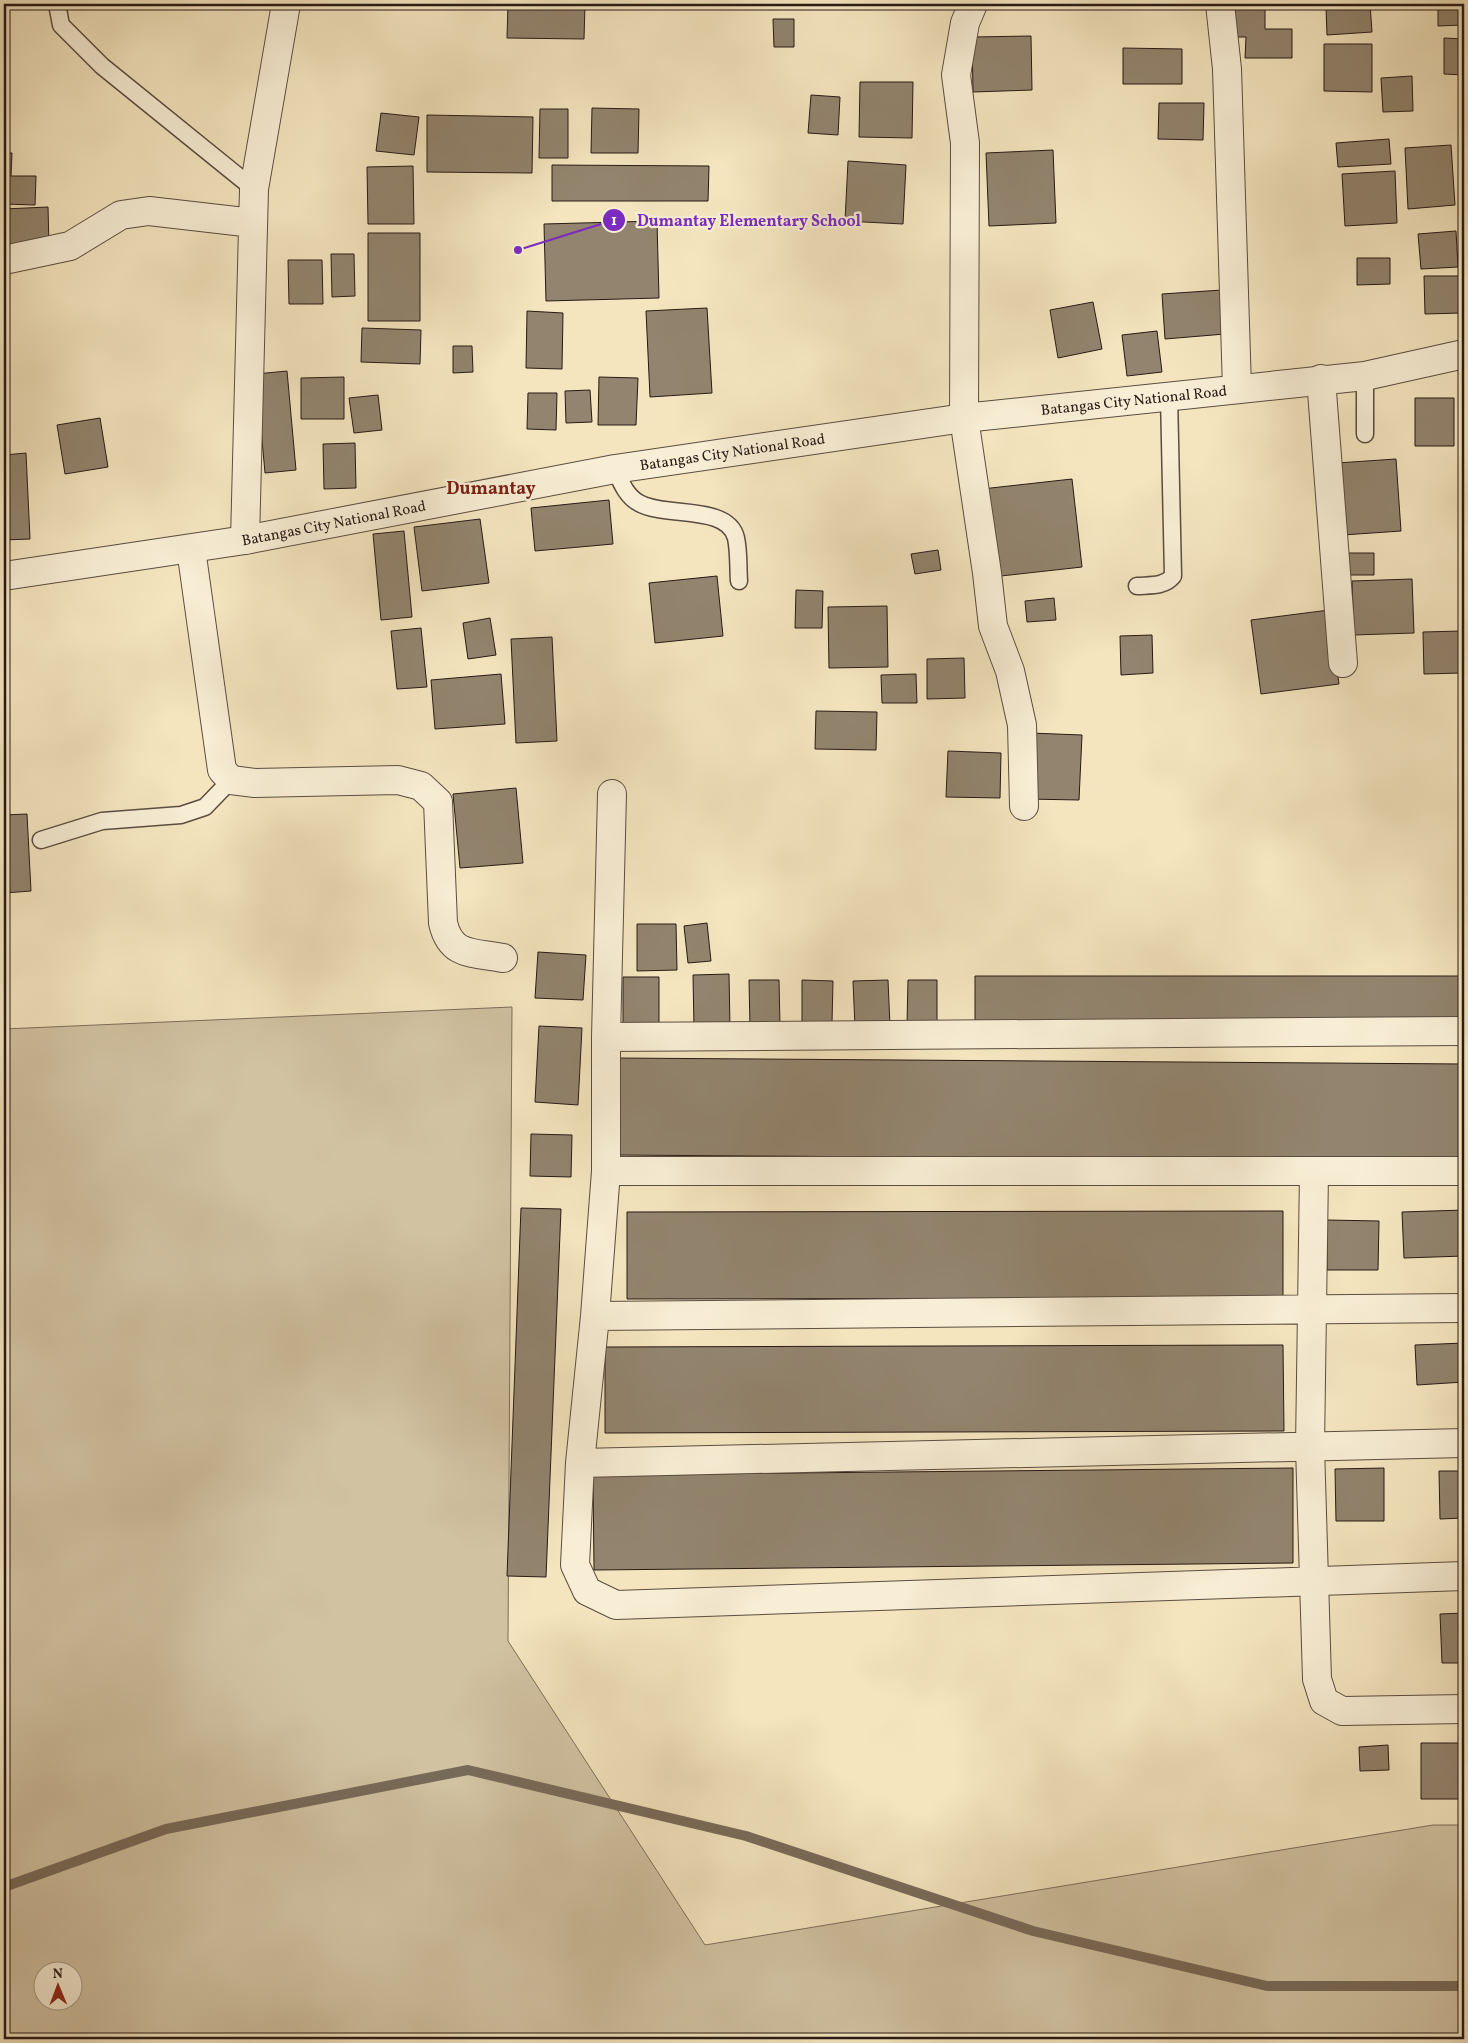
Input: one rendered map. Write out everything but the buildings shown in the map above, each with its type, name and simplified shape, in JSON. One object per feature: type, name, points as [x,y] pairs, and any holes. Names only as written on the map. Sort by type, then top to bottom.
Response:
[{"type":"street","points":[[245,540],[254,189],[286,4]]},
{"type":"street","points":[[973,4],[965,23],[956,75],[964,142],[964,418],[987,573],[992,626],[1010,671],[1022,725],[1024,806]]},
{"type":"street","points":[[1220,4],[1227,69],[1237,388]]},
{"type":"street","points":[[4,260],[70,246],[121,215],[149,211],[253,223]]},
{"type":"street","name":"Batangas City National Road","points":[[4,576],[245,540],[615,470],[964,418],[1321,379],[1365,376],[1464,354]]},
{"type":"street","points":[[1321,379],[1343,663]]},
{"type":"street","points":[[191,549],[222,770],[230,780],[255,783],[398,780],[421,786],[438,802],[443,922],[447,938],[458,949],[503,958]]},
{"type":"street","points":[[612,794],[606,1037],[606,1171],[595,1316],[580,1463],[575,1565],[587,1591],[616,1605],[1464,1576]]},
{"type":"street","points":[[606,1037],[1464,1031]]},
{"type":"street","points":[[606,1171],[1464,1171]]},
{"type":"street","points":[[1314,1172],[1310,1447],[1317,1679],[1324,1701],[1342,1712],[1464,1709]]},
{"type":"street","points":[[595,1316],[1311,1311],[1464,1308]]},
{"type":"street","points":[[580,1463],[1464,1444]]},
{"type":"lane","points":[[57,4],[61,25],[102,66],[254,189]]},
{"type":"lane","points":[[1365,376],[1365,434]]},
{"type":"lane","points":[[1137,586],[1162,585],[1173,576],[1168,396]]},
{"type":"lane","points":[[615,470],[627,493],[640,504],[666,512],[706,514],[728,524],[736,537],[739,581]]},
{"type":"lane","points":[[41,840],[102,821],[181,815],[205,807],[230,780]]},
{"type":"shaded area","points":[[512,1007],[508,1641],[705,1945],[1433,1825],[1464,1825],[1464,2039],[4,2039],[4,1029]]},
{"type":"waterway","points":[[4,1887],[166,1829],[468,1770],[746,1836],[1033,1931],[1267,1986],[1464,1986]]},
{"type":"place","name":"Dumantay Elementary School","points":[[518,250]]},
{"type":"district","name":"Dumantay","points":[[491,488]]}]
